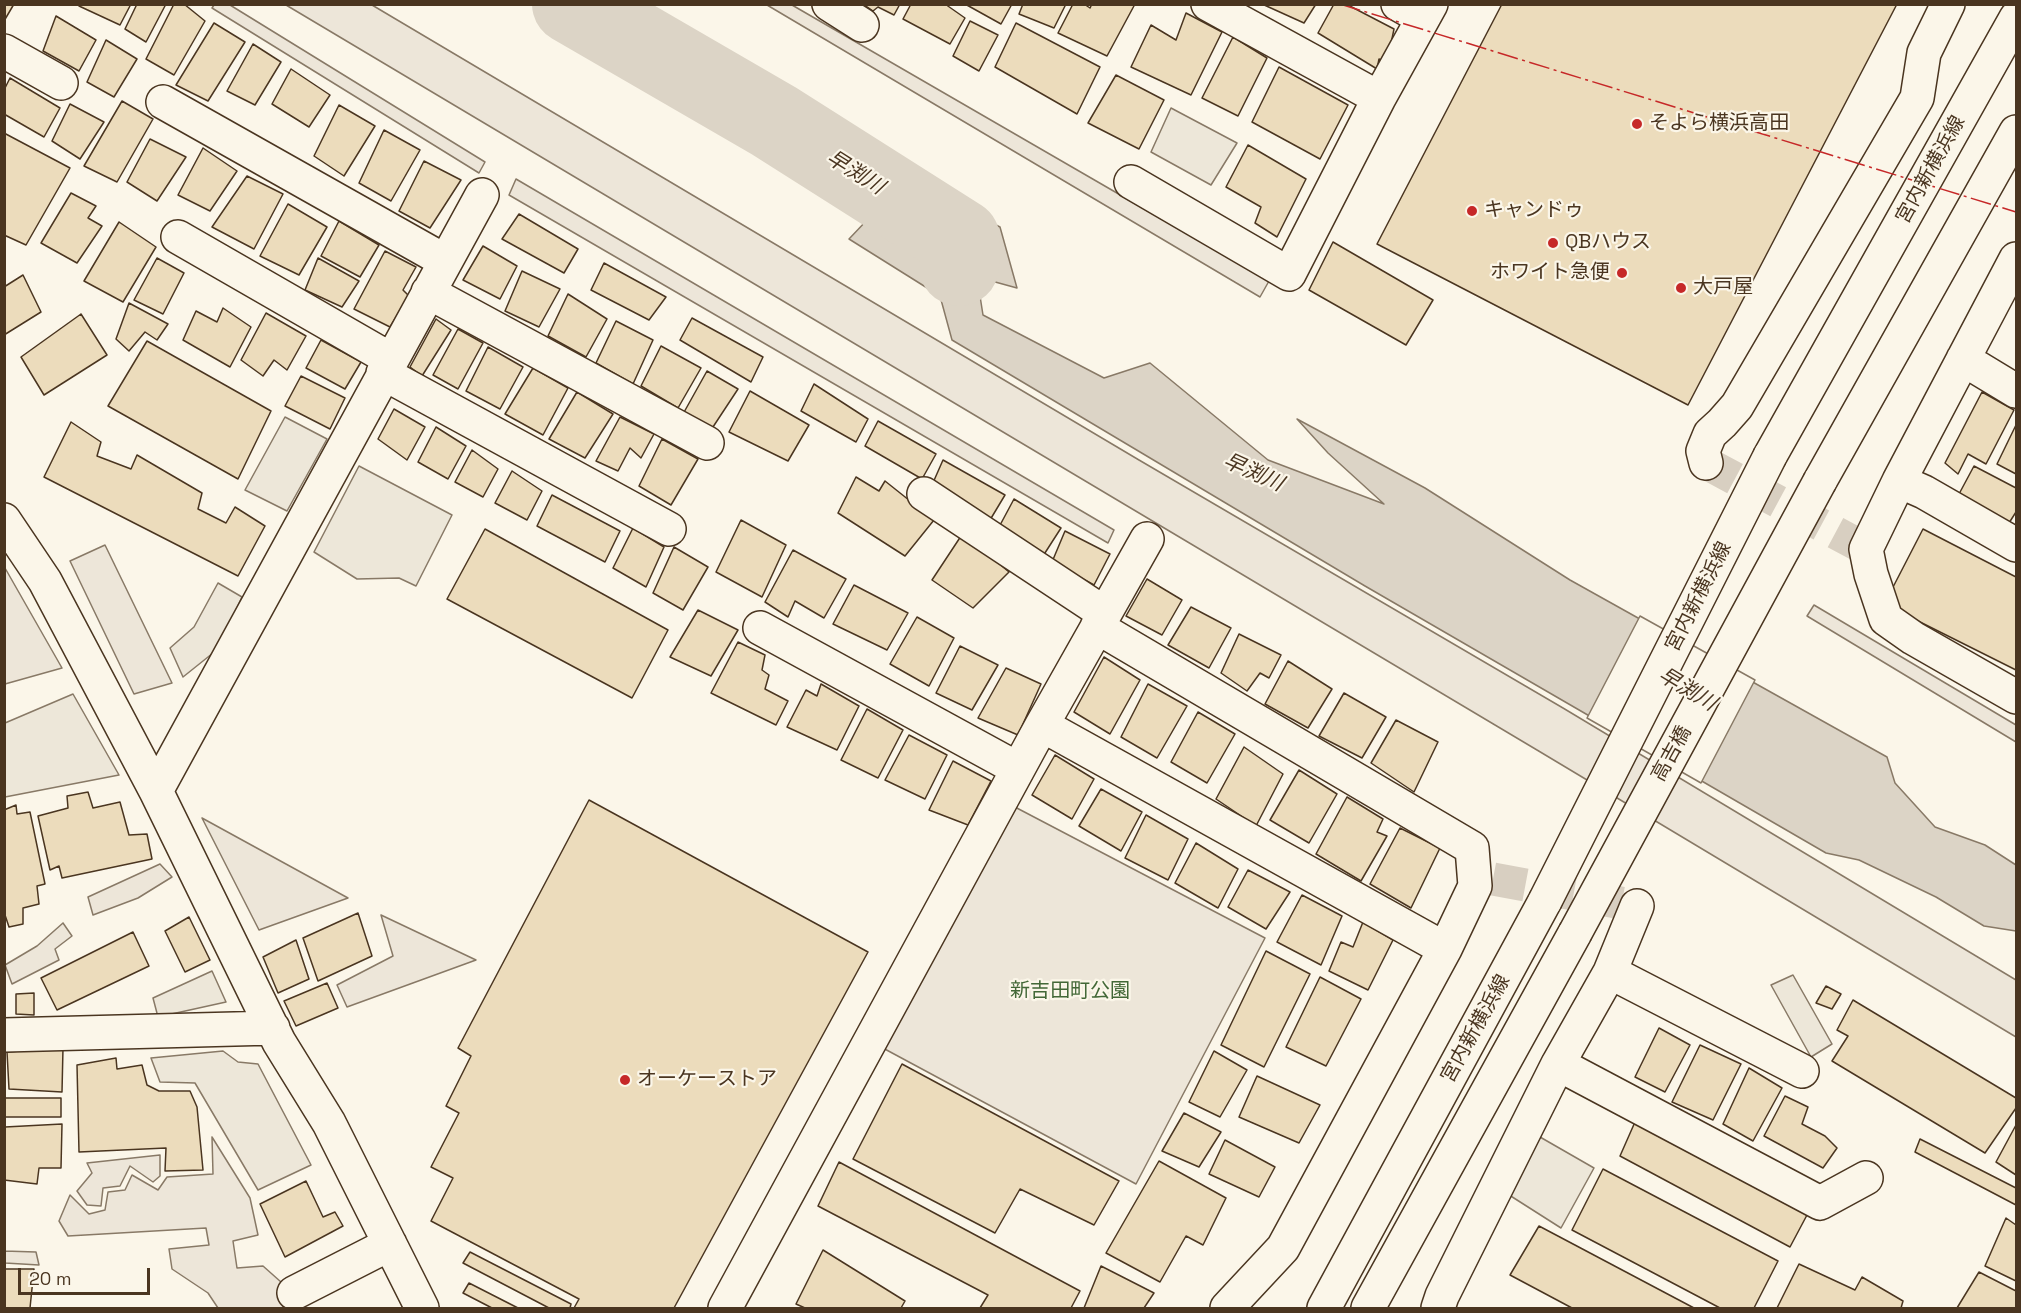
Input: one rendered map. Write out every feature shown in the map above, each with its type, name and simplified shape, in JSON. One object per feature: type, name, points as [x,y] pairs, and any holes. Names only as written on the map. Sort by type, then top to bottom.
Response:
[{"type":"street","points":[[829,4],[862,25]]},
{"type":"street","points":[[1208,4],[1379,98]]},
{"type":"street","points":[[1706,463],[1703,451],[1710,434],[1737,406],[1917,98],[1924,53],[1948,4]]},
{"type":"street","points":[[1131,182],[1289,274],[1379,98],[1417,9]]},
{"type":"street","name":"宮内新横浜線","points":[[1324,1308],[1545,901],[1770,456],[2016,18]]},
{"type":"street","points":[[4,51],[61,83]]},
{"type":"street","points":[[163,102],[445,261]]},
{"type":"street","name":"高吉橋","points":[[1575,933],[1820,481],[2016,132]]},
{"type":"street","points":[[156,791],[482,195]]},
{"type":"street","points":[[178,237],[387,366],[669,529]]},
{"type":"street","points":[[2016,259],[1899,481],[1866,549],[1871,574],[1886,619],[1913,638],[2016,697]]},
{"type":"street","points":[[428,292],[707,443]]},
{"type":"street","points":[[1963,359],[2016,391]]},
{"type":"street","points":[[1899,481],[1924,492],[2016,545]]},
{"type":"street","points":[[924,494],[1100,620],[1472,848],[1484,882],[1445,949],[1283,1248],[1227,1308]]},
{"type":"street","points":[[4,520],[45,581],[156,791],[273,1028],[329,1123],[422,1308]]},
{"type":"street","points":[[725,1308],[1042,725],[1147,539]]},
{"type":"street","points":[[760,628],[1018,769]]},
{"type":"street","points":[[1042,725],[1445,949]]},
{"type":"street","points":[[1438,1308],[1558,1064],[1610,972],[1637,906]]},
{"type":"street","name":"宮内新横浜線","points":[[1368,1308],[1575,933]]},
{"type":"street","points":[[1610,972],[1802,1071]]},
{"type":"street","points":[[4,1035],[273,1028]]},
{"type":"street","points":[[1558,1064],[1820,1203],[1866,1179]]},
{"type":"street","points":[[294,1293],[390,1244]]},
{"type":"green space","points":[[214,5],[230,5],[485,162],[479,173],[212,8]]},
{"type":"green space","points":[[286,5],[372,5],[1139,460],[1563,708],[2016,980],[2016,1037],[1537,750]]},
{"type":"green space","points":[[767,5],[792,5],[1269,281],[1260,297]]},
{"type":"green space","points":[[516,179],[1114,530],[1108,543],[509,195]]},
{"type":"green space","points":[[105,545],[172,683],[134,694],[70,561]]},
{"type":"green space","points":[[5,568],[62,668],[4,684]]},
{"type":"green space","points":[[1814,605],[2016,725],[2016,742],[1807,616]]},
{"type":"green space","name":"新吉田町公園","points":[[1013,806],[1265,938],[1136,1184],[881,1047]]},
{"type":"green space","points":[[202,818],[348,898],[259,930]]},
{"type":"green space","points":[[160,864],[172,877],[138,898],[93,915],[88,897]]},
{"type":"green space","points":[[381,915],[476,960],[347,1007],[337,985],[393,956]]},
{"type":"green space","points":[[63,923],[72,936],[55,949],[59,960],[12,984],[5,965],[37,946]]},
{"type":"green space","points":[[212,1137],[250,1198],[258,1235],[233,1241],[237,1268],[263,1266],[281,1282],[288,1308],[218,1308],[208,1293],[172,1269],[169,1249],[209,1245],[206,1228],[68,1236],[59,1221],[70,1195],[89,1214],[105,1210],[108,1192],[125,1190],[132,1175],[158,1190],[167,1177],[213,1174]]},
{"type":"green space","points":[[160,1155],[160,1176],[153,1182],[130,1166],[120,1186],[103,1188],[101,1206],[87,1205],[77,1191],[92,1173],[87,1163]]},
{"type":"green space","points":[[4,1251],[36,1252],[39,1265],[5,1263]]},
{"type":"shaded area","points":[[1171,108],[1237,143],[1211,185],[1151,152]]},
{"type":"shaded area","points":[[285,417],[327,439],[287,511],[245,490]]},
{"type":"shaded area","points":[[359,466],[452,515],[416,586],[399,578],[357,579],[314,552]]},
{"type":"shaded area","points":[[218,583],[242,597],[218,649],[183,677],[170,648],[194,627]]},
{"type":"shaded area","points":[[73,694],[119,775],[5,797],[5,723]]},
{"type":"shaded area","points":[[212,971],[226,1002],[158,1017],[153,998]]},
{"type":"shaded area","points":[[1793,975],[1832,1044],[1811,1057],[1771,985]]},
{"type":"shaded area","points":[[223,1051],[238,1062],[258,1064],[311,1165],[258,1190],[195,1083],[160,1082],[151,1058]]},
{"type":"shaded area","points":[[1540,1137],[1594,1168],[1561,1228],[1506,1193]]},
{"type":"water","points":[[905,180],[1000,227],[1017,288],[977,277],[983,315],[1104,378],[1150,363],[1268,460],[1384,504],[1328,453],[1297,419],[1425,488],[1570,580],[1887,757],[1895,783],[1935,827],[1985,845],[2016,865],[2016,931],[1984,926],[1936,897],[1859,860],[1826,853],[1365,586],[952,340],[940,296],[849,239]]},
{"type":"pier","points":[[1640,616],[1755,680],[1701,783],[1587,718]]},
{"type":"building","points":[[4,4],[14,4],[4,21]]},
{"type":"building","points":[[80,4],[131,4],[120,25],[79,6]]},
{"type":"building","points":[[137,4],[166,4],[146,42],[125,29]]},
{"type":"building","points":[[174,4],[184,4],[205,21],[174,75],[146,59]]},
{"type":"building","points":[[863,4],[900,4],[894,15],[878,7],[873,11]]},
{"type":"building","points":[[911,4],[945,4],[965,18],[950,44],[903,19]]},
{"type":"building","points":[[965,4],[1012,4],[1001,24]]},
{"type":"building","points":[[1023,4],[1066,4],[1054,28],[1019,14]]},
{"type":"building","points":[[1073,4],[1084,4],[1090,8],[1092,4],[1135,4],[1107,56],[1058,33]]},
{"type":"building","points":[[1262,4],[1316,4],[1304,23]]},
{"type":"building","points":[[1334,4],[1346,4],[1394,29],[1387,63],[1379,59],[1377,69],[1318,33]]},
{"type":"building","name":"そよら横浜高田","points":[[1502,4],[1897,4],[1688,405],[1377,244]]},
{"type":"building","points":[[1186,13],[1222,32],[1191,95],[1131,67],[1151,25],[1176,40]]},
{"type":"building","points":[[56,16],[96,40],[79,71],[43,51]]},
{"type":"building","points":[[970,21],[998,35],[979,71],[953,56]]},
{"type":"building","points":[[214,23],[245,42],[208,101],[176,85]]},
{"type":"building","points":[[1016,23],[1100,67],[1077,114],[995,67]]},
{"type":"building","points":[[1233,37],[1267,58],[1238,116],[1202,98]]},
{"type":"building","points":[[106,40],[137,59],[114,97],[87,82]]},
{"type":"building","points":[[253,44],[281,62],[255,105],[227,91]]},
{"type":"building","points":[[1279,67],[1348,105],[1320,159],[1252,122]]},
{"type":"building","points":[[291,69],[330,95],[309,127],[272,104]]},
{"type":"building","points":[[1116,75],[1164,100],[1139,149],[1088,123]]},
{"type":"building","points":[[10,78],[60,108],[44,137],[4,114],[4,90]]},
{"type":"building","points":[[122,101],[153,119],[117,182],[84,166]]},
{"type":"building","points":[[70,104],[104,122],[80,159],[52,141]]},
{"type":"building","points":[[339,105],[375,126],[344,176],[314,156]]},
{"type":"building","points":[[384,130],[420,150],[391,201],[359,183]]},
{"type":"building","points":[[4,133],[70,168],[26,245],[4,235]]},
{"type":"building","points":[[150,139],[186,157],[157,201],[127,182]]},
{"type":"building","points":[[1248,145],[1306,179],[1277,237],[1255,223],[1261,207],[1226,187]]},
{"type":"building","points":[[203,148],[237,171],[210,211],[178,195]]},
{"type":"building","points":[[424,161],[461,180],[430,228],[399,211]]},
{"type":"building","points":[[247,176],[283,194],[254,249],[212,227]]},
{"type":"building","points":[[71,193],[96,206],[88,218],[102,226],[77,263],[41,243]]},
{"type":"building","points":[[288,204],[327,227],[299,275],[260,256]]},
{"type":"building","points":[[519,214],[578,249],[564,273],[502,239]]},
{"type":"building","points":[[339,221],[379,245],[360,277],[321,256]]},
{"type":"building","points":[[119,222],[156,247],[123,302],[84,281]]},
{"type":"building","points":[[1333,242],[1433,300],[1406,345],[1309,290]]},
{"type":"building","points":[[483,246],[517,266],[500,299],[463,280]]},
{"type":"building","points":[[385,251],[416,267],[403,290],[409,296],[390,327],[354,309]]},
{"type":"building","points":[[157,258],[184,273],[163,314],[134,300]]},
{"type":"building","points":[[318,258],[359,281],[342,307],[305,290]]},
{"type":"building","points":[[604,263],[666,297],[649,320],[591,290]]},
{"type":"building","points":[[522,271],[560,289],[539,327],[505,311]]},
{"type":"building","points":[[23,275],[41,312],[4,335],[4,287]]},
{"type":"building","points":[[568,294],[607,319],[586,357],[548,336]]},
{"type":"building","points":[[129,303],[168,324],[157,340],[145,332],[129,351],[116,339]]},
{"type":"building","points":[[223,308],[251,327],[230,367],[183,340],[196,311],[217,322]]},
{"type":"building","points":[[266,313],[306,336],[287,370],[274,360],[263,376],[241,360]]},
{"type":"building","points":[[81,314],[107,355],[44,395],[21,357]]},
{"type":"building","points":[[692,318],[763,357],[751,382],[680,340]]},
{"type":"building","points":[[436,319],[451,330],[422,376],[410,367]]},
{"type":"building","points":[[616,321],[653,340],[633,384],[596,363]]},
{"type":"building","points":[[458,329],[483,343],[458,389],[433,375]]},
{"type":"building","points":[[321,340],[361,362],[345,389],[306,368]]},
{"type":"building","points":[[147,341],[271,411],[238,479],[108,406]]},
{"type":"building","points":[[661,346],[701,368],[678,408],[641,386]]},
{"type":"building","points":[[488,347],[523,367],[500,409],[466,391]]},
{"type":"building","points":[[533,368],[568,388],[543,435],[505,414]]},
{"type":"building","points":[[707,371],[738,389],[711,430],[683,414]]},
{"type":"building","points":[[301,376],[345,398],[330,429],[285,406]]},
{"type":"building","points":[[814,384],[868,419],[856,442],[801,411]]},
{"type":"building","points":[[750,391],[809,425],[788,461],[729,432]]},
{"type":"building","points":[[577,392],[613,414],[585,458],[549,439]]},
{"type":"building","points":[[1982,392],[2014,410],[1986,464],[1968,454],[1958,474],[1945,463]]},
{"type":"building","points":[[394,409],[425,427],[407,460],[378,439]]},
{"type":"building","points":[[620,417],[654,434],[641,458],[630,448],[618,471],[596,461]]},
{"type":"building","points":[[878,421],[936,454],[922,479],[865,446]]},
{"type":"building","points":[[71,422],[101,442],[97,456],[131,469],[137,455],[202,493],[198,509],[226,523],[235,507],[265,526],[238,576],[44,477]]},
{"type":"building","points":[[2016,425],[2016,474],[1997,464]]},
{"type":"building","points":[[436,427],[466,446],[448,479],[418,462]]},
{"type":"building","points":[[662,439],[698,459],[671,505],[639,486]]},
{"type":"building","points":[[472,450],[498,469],[483,497],[455,482]]},
{"type":"building","points":[[943,460],[1005,495],[990,520],[932,485]]},
{"type":"building","points":[[1974,466],[2016,488],[2016,512],[2009,523],[1959,494]]},
{"type":"building","points":[[512,471],[542,491],[527,520],[495,503]]},
{"type":"building","points":[[856,477],[879,491],[885,481],[934,520],[905,556],[838,513]]},
{"type":"building","points":[[552,495],[620,531],[605,562],[537,526]]},
{"type":"building","points":[[1014,499],[1061,528],[1043,556],[999,527]]},
{"type":"building","points":[[741,520],[786,545],[762,597],[716,572]]},
{"type":"building","points":[[633,528],[664,547],[646,587],[613,568]]},
{"type":"building","points":[[485,529],[668,630],[632,698],[447,599]]},
{"type":"building","points":[[1923,529],[2016,577],[2016,670],[1892,608],[1891,591]]},
{"type":"building","points":[[1065,531],[1110,554],[1094,585],[1052,562]]},
{"type":"building","points":[[963,533],[1009,572],[973,608],[932,580]]},
{"type":"building","points":[[674,547],[708,567],[683,610],[653,593]]},
{"type":"building","points":[[793,550],[846,579],[824,618],[795,601],[788,617],[765,602]]},
{"type":"building","points":[[1147,579],[1182,600],[1162,635],[1126,616]]},
{"type":"building","points":[[854,585],[908,613],[887,650],[833,624]]},
{"type":"building","points":[[1191,607],[1231,628],[1209,668],[1168,645]]},
{"type":"building","points":[[698,610],[738,630],[711,676],[670,657]]},
{"type":"building","points":[[917,617],[954,638],[929,686],[890,664]]},
{"type":"building","points":[[1239,634],[1281,655],[1269,678],[1260,673],[1247,691],[1221,673]]},
{"type":"building","points":[[738,642],[765,655],[762,670],[769,675],[765,689],[788,701],[776,725],[711,693]]},
{"type":"building","points":[[960,646],[998,665],[972,710],[936,693]]},
{"type":"building","points":[[1104,657],[1140,680],[1110,734],[1074,712]]},
{"type":"building","points":[[1288,661],[1332,689],[1308,728],[1265,704]]},
{"type":"building","points":[[1006,668],[1041,684],[1018,735],[978,718]]},
{"type":"building","points":[[821,684],[859,706],[837,750],[787,727],[806,690],[817,696]]},
{"type":"building","points":[[1148,684],[1187,706],[1157,758],[1121,737]]},
{"type":"building","points":[[1344,693],[1386,717],[1362,758],[1319,736]]},
{"type":"building","points":[[867,709],[903,730],[878,778],[841,760]]},
{"type":"building","points":[[1198,712],[1235,734],[1207,783],[1171,762]]},
{"type":"building","points":[[1396,720],[1438,742],[1414,792],[1371,763]]},
{"type":"building","points":[[909,735],[947,755],[925,799],[885,780]]},
{"type":"building","points":[[1244,747],[1283,774],[1256,826],[1216,799]]},
{"type":"building","points":[[1055,755],[1094,779],[1072,819],[1032,795]]},
{"type":"building","points":[[953,761],[991,781],[968,825],[929,810]]},
{"type":"building","points":[[1299,770],[1337,794],[1309,843],[1270,820]]},
{"type":"building","points":[[1101,789],[1142,812],[1121,851],[1079,826]]},
{"type":"building","points":[[88,792],[93,808],[120,802],[129,835],[147,834],[152,859],[62,878],[59,866],[50,870],[38,816],[68,808],[67,796]]},
{"type":"building","points":[[1347,797],[1383,819],[1377,832],[1387,836],[1361,881],[1316,854]]},
{"type":"building","points":[[589,800],[868,952],[674,1308],[574,1308],[579,1299],[431,1221],[453,1178],[431,1167],[459,1113],[446,1106],[471,1056],[458,1048]]},
{"type":"building","points":[[16,805],[17,814],[30,812],[45,884],[37,886],[39,904],[23,908],[23,924],[9,927],[4,912],[4,810]]},
{"type":"building","points":[[1146,815],[1188,839],[1168,880],[1125,858]]},
{"type":"building","points":[[1400,828],[1440,848],[1411,908],[1370,884]]},
{"type":"building","points":[[1196,843],[1238,869],[1218,908],[1175,883]]},
{"type":"building","points":[[1248,870],[1290,892],[1266,929],[1228,907]]},
{"type":"building","points":[[1302,895],[1342,916],[1321,965],[1277,942]]},
{"type":"building","points":[[358,913],[372,956],[318,981],[303,938]]},
{"type":"building","points":[[189,917],[210,960],[185,972],[165,931]]},
{"type":"building","points":[[1363,922],[1393,940],[1368,990],[1329,971],[1341,942],[1353,947]]},
{"type":"building","points":[[133,932],[149,966],[57,1010],[41,978]]},
{"type":"building","points":[[296,940],[309,979],[278,993],[263,957]]},
{"type":"building","points":[[1266,951],[1310,974],[1264,1067],[1221,1045]]},
{"type":"building","points":[[1320,977],[1361,999],[1326,1066],[1286,1047]]},
{"type":"building","points":[[327,983],[338,1008],[296,1026],[284,1001]]},
{"type":"building","points":[[1826,986],[1841,994],[1832,1009],[1816,1003]]},
{"type":"building","points":[[34,993],[34,1015],[16,1014],[16,994]]},
{"type":"building","points":[[1853,1000],[2016,1098],[2016,1108],[1985,1153],[1832,1061],[1848,1036],[1837,1030]]},
{"type":"building","points":[[1659,1028],[1690,1045],[1665,1092],[1635,1077]]},
{"type":"building","points":[[1700,1045],[1741,1064],[1713,1120],[1672,1102]]},
{"type":"building","points":[[63,1048],[62,1092],[9,1089],[7,1052]]},
{"type":"building","points":[[1214,1051],[1247,1070],[1220,1117],[1189,1102]]},
{"type":"building","points":[[116,1058],[117,1069],[142,1065],[147,1085],[159,1091],[190,1091],[197,1107],[203,1170],[165,1171],[166,1148],[79,1152],[77,1065]]},
{"type":"building","points":[[902,1064],[1119,1181],[1094,1225],[1020,1189],[995,1233],[853,1159]]},
{"type":"building","points":[[1749,1068],[1782,1088],[1753,1141],[1723,1124]]},
{"type":"building","points":[[1257,1076],[1320,1105],[1299,1143],[1239,1117]]},
{"type":"building","points":[[1785,1096],[1808,1107],[1802,1124],[1825,1136],[1837,1148],[1823,1168],[1764,1136]]},
{"type":"building","points":[[4,1098],[61,1098],[61,1117],[4,1117]]},
{"type":"building","points":[[1184,1113],[1221,1132],[1199,1167],[1162,1151]]},
{"type":"building","points":[[1635,1122],[1807,1215],[1790,1247],[1620,1156]]},
{"type":"building","points":[[62,1124],[61,1168],[39,1168],[37,1184],[4,1180],[5,1127]]},
{"type":"building","points":[[2016,1125],[2016,1175],[1996,1162]]},
{"type":"building","points":[[1920,1139],[2016,1188],[2016,1205],[1915,1152]]},
{"type":"building","points":[[1225,1140],[1275,1167],[1259,1197],[1209,1174]]},
{"type":"building","points":[[1159,1161],[1226,1198],[1203,1245],[1186,1236],[1160,1282],[1106,1253]]},
{"type":"building","points":[[839,1162],[1080,1291],[1071,1308],[980,1308],[988,1295],[818,1206]]},
{"type":"building","points":[[1603,1169],[1778,1261],[1754,1308],[1720,1308],[1572,1230]]},
{"type":"building","points":[[306,1181],[323,1217],[335,1212],[343,1226],[285,1257],[260,1204]]},
{"type":"building","points":[[2006,1218],[2016,1225],[2016,1281],[1985,1266]]},
{"type":"building","points":[[1539,1226],[1694,1308],[1572,1308],[1510,1275]]},
{"type":"building","points":[[823,1250],[905,1301],[901,1308],[805,1308],[796,1304]]},
{"type":"building","points":[[470,1252],[571,1304],[570,1308],[549,1308],[463,1263]]},
{"type":"building","points":[[1799,1264],[1855,1290],[1862,1277],[1903,1301],[1901,1308],[1777,1308]]},
{"type":"building","points":[[1101,1266],[1154,1293],[1144,1308],[1084,1308]]},
{"type":"building","points":[[4,1269],[34,1269],[30,1308],[4,1308]]},
{"type":"building","points":[[1979,1272],[2016,1291],[2016,1308],[1957,1308]]},
{"type":"building","points":[[469,1283],[518,1308],[492,1308],[463,1293]]},
{"type":"waterway","name":"早渕川","points":[[572,4],[774,121],[960,239],[959,266]]},
{"type":"tunnel","points":[[1706,463],[1866,549]]},
{"type":"tunnel","points":[[1493,879],[1637,906]]},
{"type":"power","points":[[1340,4],[2016,212]]},
{"type":"place","name":"そよら横浜高田","points":[[1637,124]]},
{"type":"place","name":"キャンドゥ","points":[[1472,211]]},
{"type":"place","name":"QBハウス","points":[[1553,243]]},
{"type":"place","name":"ホワイト急便","points":[[1622,273]]},
{"type":"place","name":"大戸屋","points":[[1681,288]]},
{"type":"place","name":"オーケーストア","points":[[625,1080]]}]
